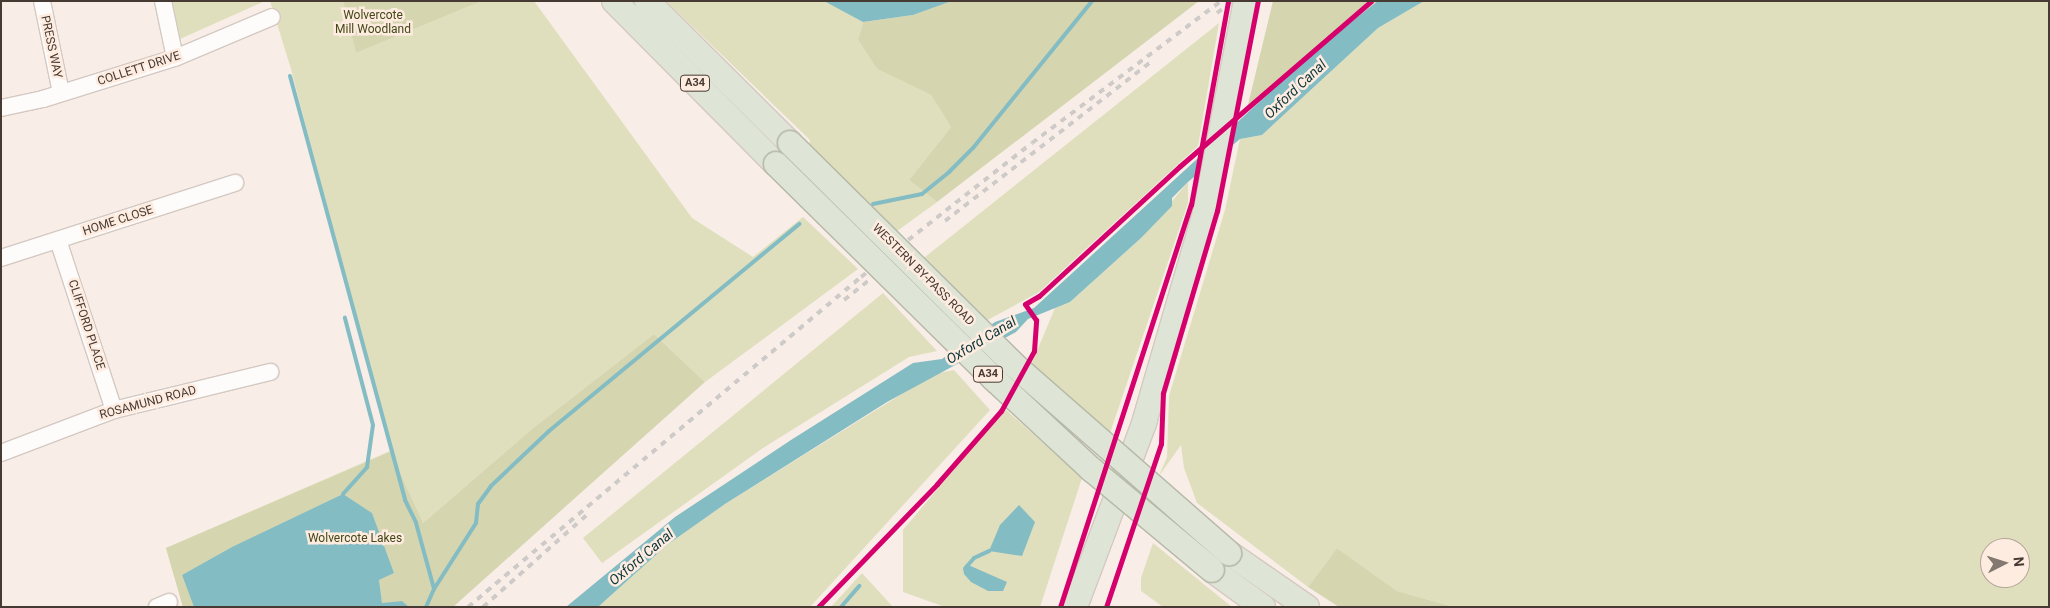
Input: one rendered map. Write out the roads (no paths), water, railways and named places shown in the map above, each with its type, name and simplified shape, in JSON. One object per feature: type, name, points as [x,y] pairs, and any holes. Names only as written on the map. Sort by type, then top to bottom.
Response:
[{"type":"highway","name":"WESTERN BY-PASS ROAD","points":[[614,1],[776,164],[1002,386],[1092,470],[1212,570],[1264,607]]},
{"type":"highway","name":"WESTERN BY-PASS ROAD","points":[[647,1],[1014,365],[1229,553],[1307,607]]},
{"type":"highway","points":[[1075,607],[1144,423],[1206,210],[1246,1]]},
{"type":"street","name":"PRESS WAY","points":[[42,1],[61,93]]},
{"type":"street","points":[[163,1],[175,58]]},
{"type":"street","name":"COLLETT DRIVE","points":[[1,108],[61,93],[175,58],[272,17]]},
{"type":"street","name":"HOME CLOSE","points":[[1,258],[234,183]]},
{"type":"street","name":"CLIFFORD PLACE","points":[[58,240],[114,410]]},
{"type":"street","name":"ROSAMUND ROAD","points":[[1,453],[114,410],[270,372]]},
{"type":"water","points":[[824,1],[952,1],[913,15],[863,22]]},
{"type":"water","name":"Oxford Canal","points":[[1378,1],[1424,1],[1378,28],[1262,135],[1240,139],[1188,182],[1172,198],[1172,206],[1141,238],[1070,302],[1028,319],[1016,332],[887,402],[725,504],[667,545],[598,607],[566,607],[675,517],[791,440],[913,363],[942,359],[995,322],[1034,308],[1324,43]]},
{"type":"water","points":[[343,494],[372,513],[394,573],[379,580],[382,603],[402,601],[409,607],[194,607],[182,575],[232,547]]},
{"type":"water","points":[[1019,505],[1035,522],[1022,556],[989,551],[1000,525]]},
{"type":"water","points":[[966,564],[1007,582],[1003,591],[988,591],[971,582],[964,574],[963,568]]},
{"type":"waterway","points":[[873,204],[922,194],[949,172],[973,148],[1092,1]]},
{"type":"waterway","points":[[290,76],[405,500],[416,523],[434,589],[426,607]]},
{"type":"waterway","points":[[434,589],[476,523],[478,504],[491,486],[549,431],[799,224]]},
{"type":"waterway","points":[[343,494],[367,467],[373,425],[345,318]]},
{"type":"waterway","points":[[968,565],[974,558],[989,551]]},
{"type":"waterway","points":[[841,607],[859,586]]},
{"type":"railway","points":[[468,607],[861,277],[1032,143],[1221,1]]},
{"type":"railway","points":[[1217,13],[1233,1]]},
{"type":"railway","points":[[945,221],[1151,62]]},
{"type":"railway","points":[[844,300],[901,255]]},
{"type":"railway","points":[[483,607],[591,511]]},
{"type":"park label","name":"Wolvercote Mill Woodland","points":[[373,23]]},
{"type":"park label","name":"Wolvercote Lakes","points":[[355,539]]}]
